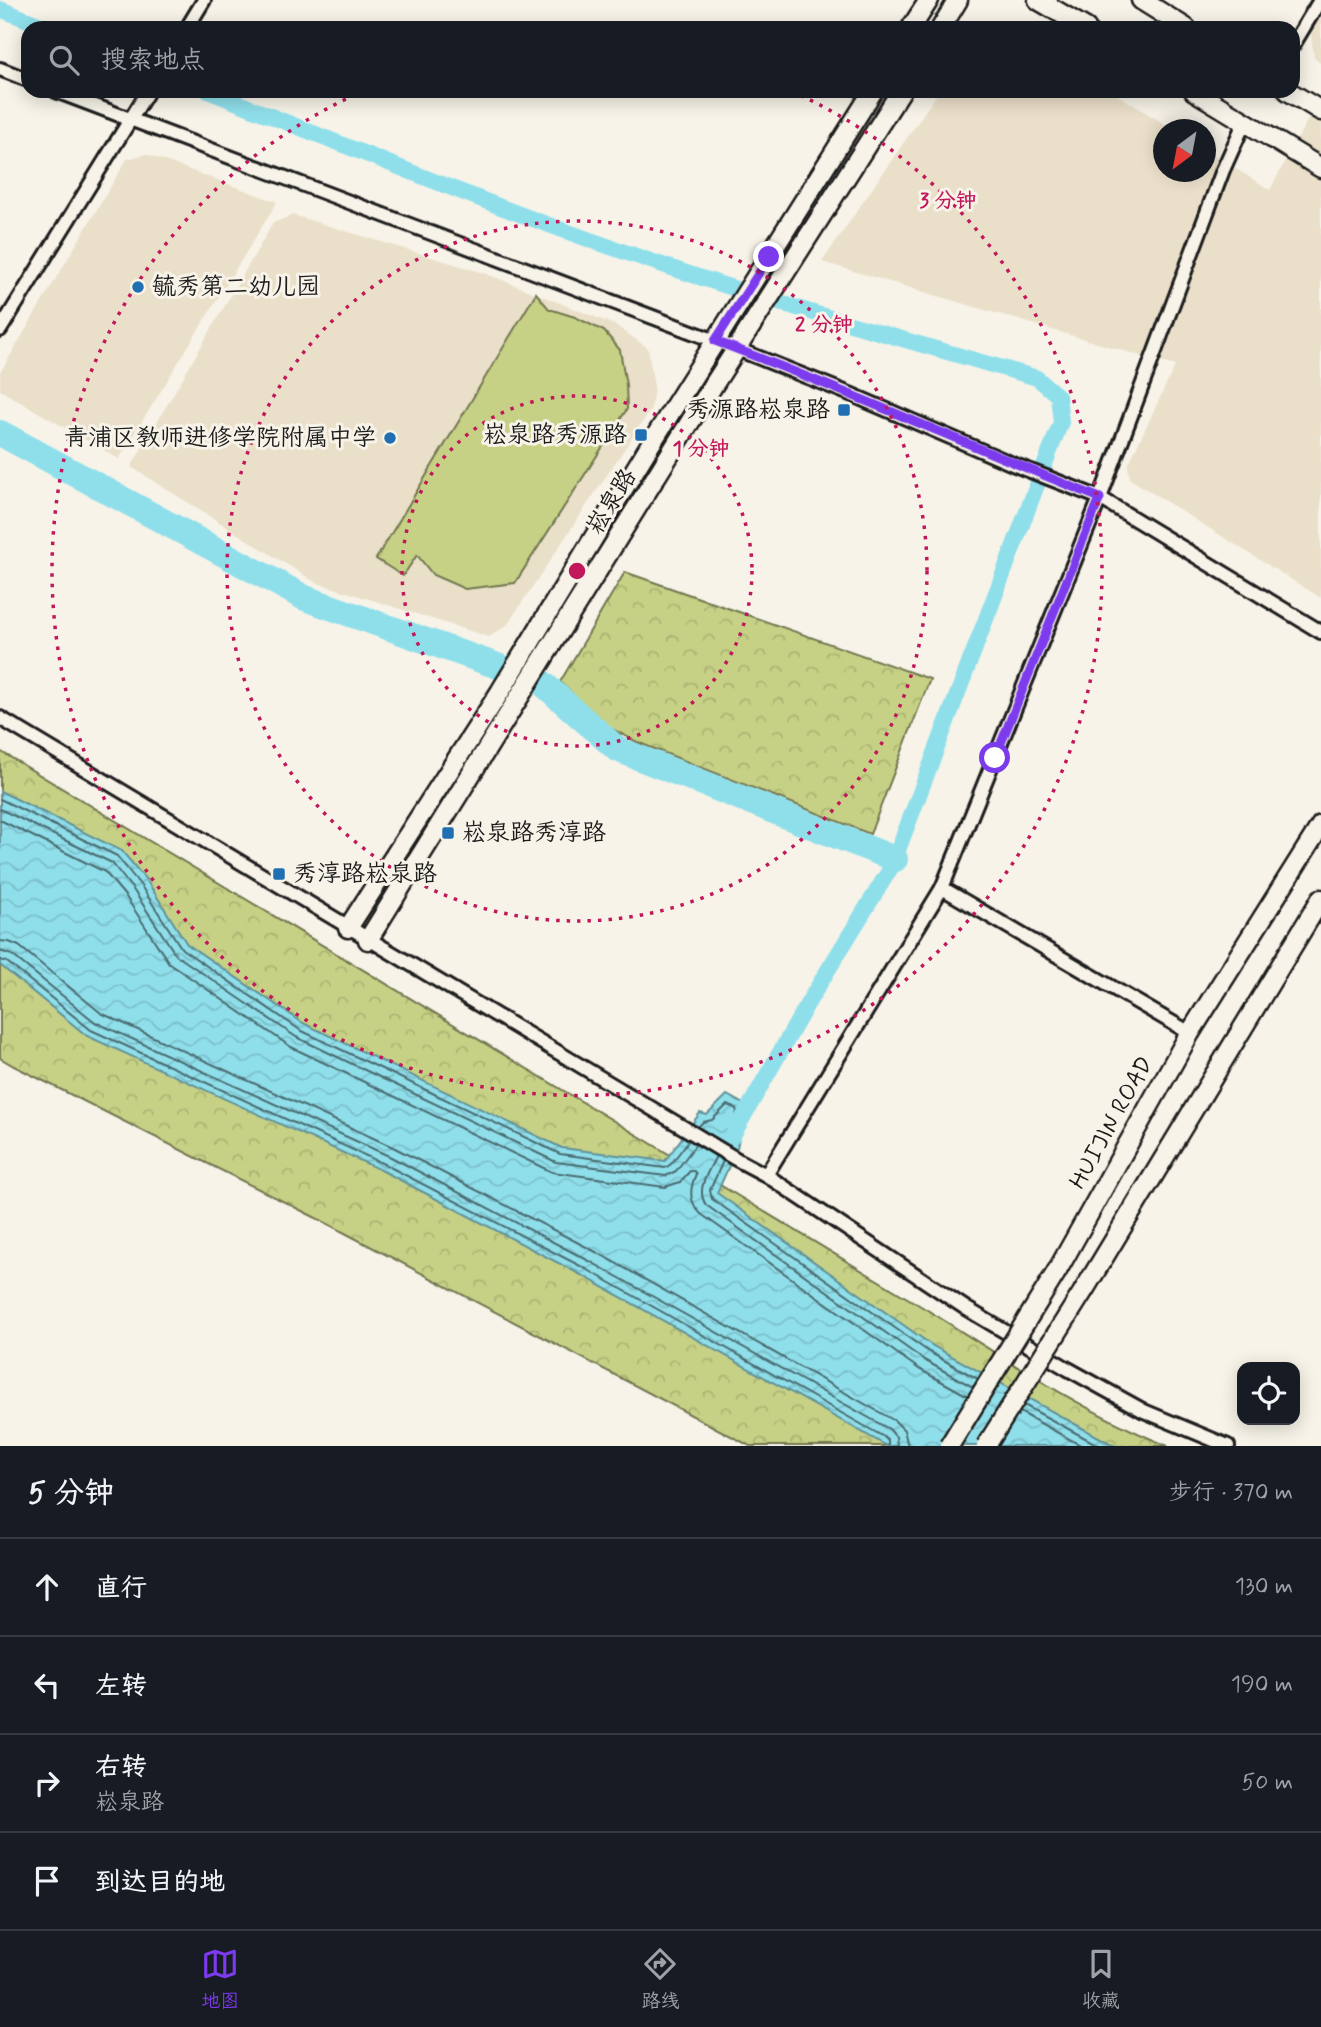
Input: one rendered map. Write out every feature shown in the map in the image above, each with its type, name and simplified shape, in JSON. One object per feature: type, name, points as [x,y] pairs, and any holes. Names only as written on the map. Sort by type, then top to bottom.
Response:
[{"type":"street","points":[[191,21],[204,0]]},
{"type":"street","points":[[916,21],[929,0]]},
{"type":"street","points":[[945,21],[958,0]]},
{"type":"street","points":[[1038,0],[1074,21]]},
{"type":"street","points":[[1140,0],[1174,21]]},
{"type":"street","points":[[1300,33],[1320,0]]},
{"type":"street","points":[[0,69],[21,77]]},
{"type":"street","points":[[73,98],[737,349],[1100,498],[1321,632]]},
{"type":"street","points":[[0,330],[144,98]]},
{"type":"street","name":"崧泉路","points":[[348,928],[500,692],[715,341],[869,98]]},
{"type":"street","name":"崧泉路","points":[[368,940],[897,98]]},
{"type":"street","points":[[1206,98],[1321,169]]},
{"type":"street","points":[[1300,98],[1321,111]]},
{"type":"street","points":[[766,1175],[942,888],[1100,498],[1223,170],[1245,121]]},
{"type":"street","points":[[0,718],[368,940],[766,1175],[967,1309],[1068,1369],[1144,1411],[1228,1446]]},
{"type":"street","name":"HUIJIN ROAD","points":[[949,1446],[1057,1271],[1191,1033],[1321,825]]},
{"type":"street","points":[[942,888],[1191,1033]]},
{"type":"street","points":[[986,1446],[1321,899]]},
{"type":"shaded area","points":[[1321,1],[1321,64],[1314,57],[1309,18]]},
{"type":"shaded area","points":[[1321,95],[1321,598],[1130,479],[1128,465],[1175,366],[822,262],[934,98],[1122,98],[1157,119],[1153,119],[1153,182],[1216,182],[1216,156],[1270,190]]},
{"type":"shaded area","name":"毓秀第二幼儿园","points":[[146,154],[277,202],[119,459],[0,390],[0,373],[127,159]]},
{"type":"shaded area","name":"青浦区教师进修学院附属中学","points":[[293,215],[487,274],[615,325],[648,348],[654,387],[651,409],[507,625],[489,637],[315,582],[131,467],[273,223]]},
{"type":"green space","points":[[536,293],[549,309],[575,317],[604,331],[620,350],[627,409],[515,583],[465,589],[433,575],[417,555],[403,576],[376,559]]},
{"type":"green space","points":[[625,572],[930,679],[870,834],[637,742],[606,726],[560,682]]},
{"type":"green space","points":[[0,751],[1046,1384],[1106,1417],[1168,1446],[750,1446],[326,1223],[0,1058]]},
{"type":"water","points":[[0,791],[122,851],[147,881],[187,944],[303,1023],[562,1148],[665,1161],[700,1113],[707,1115],[727,1095],[745,1105],[737,1148],[717,1193],[933,1346],[1115,1446],[887,1446],[585,1277],[383,1171],[87,1036],[0,965]]},
{"type":"waterway","points":[[0,9],[30,21]]},
{"type":"waterway","points":[[226,98],[570,233],[776,302],[1037,378],[1058,396],[1061,422],[892,866],[809,1001],[732,1137]]},
{"type":"waterway","points":[[0,433],[305,598],[540,681],[617,749],[895,859]]},
{"type":"place","name":"毓秀第二幼儿园","points":[[138,287]]},
{"type":"place","name":"秀源路崧泉路","points":[[844,410]]},
{"type":"place","name":"崧泉路秀源路","points":[[641,435]]},
{"type":"place","name":"青浦区教师进修学院附属中学","points":[[390,438]]},
{"type":"place","name":"崧泉路秀淳路","points":[[448,833]]},
{"type":"place","name":"秀淳路崧泉路","points":[[279,874]]},
{"type":"route","points":[[769,257],[715,341],[1100,498],[995,758]]}]
